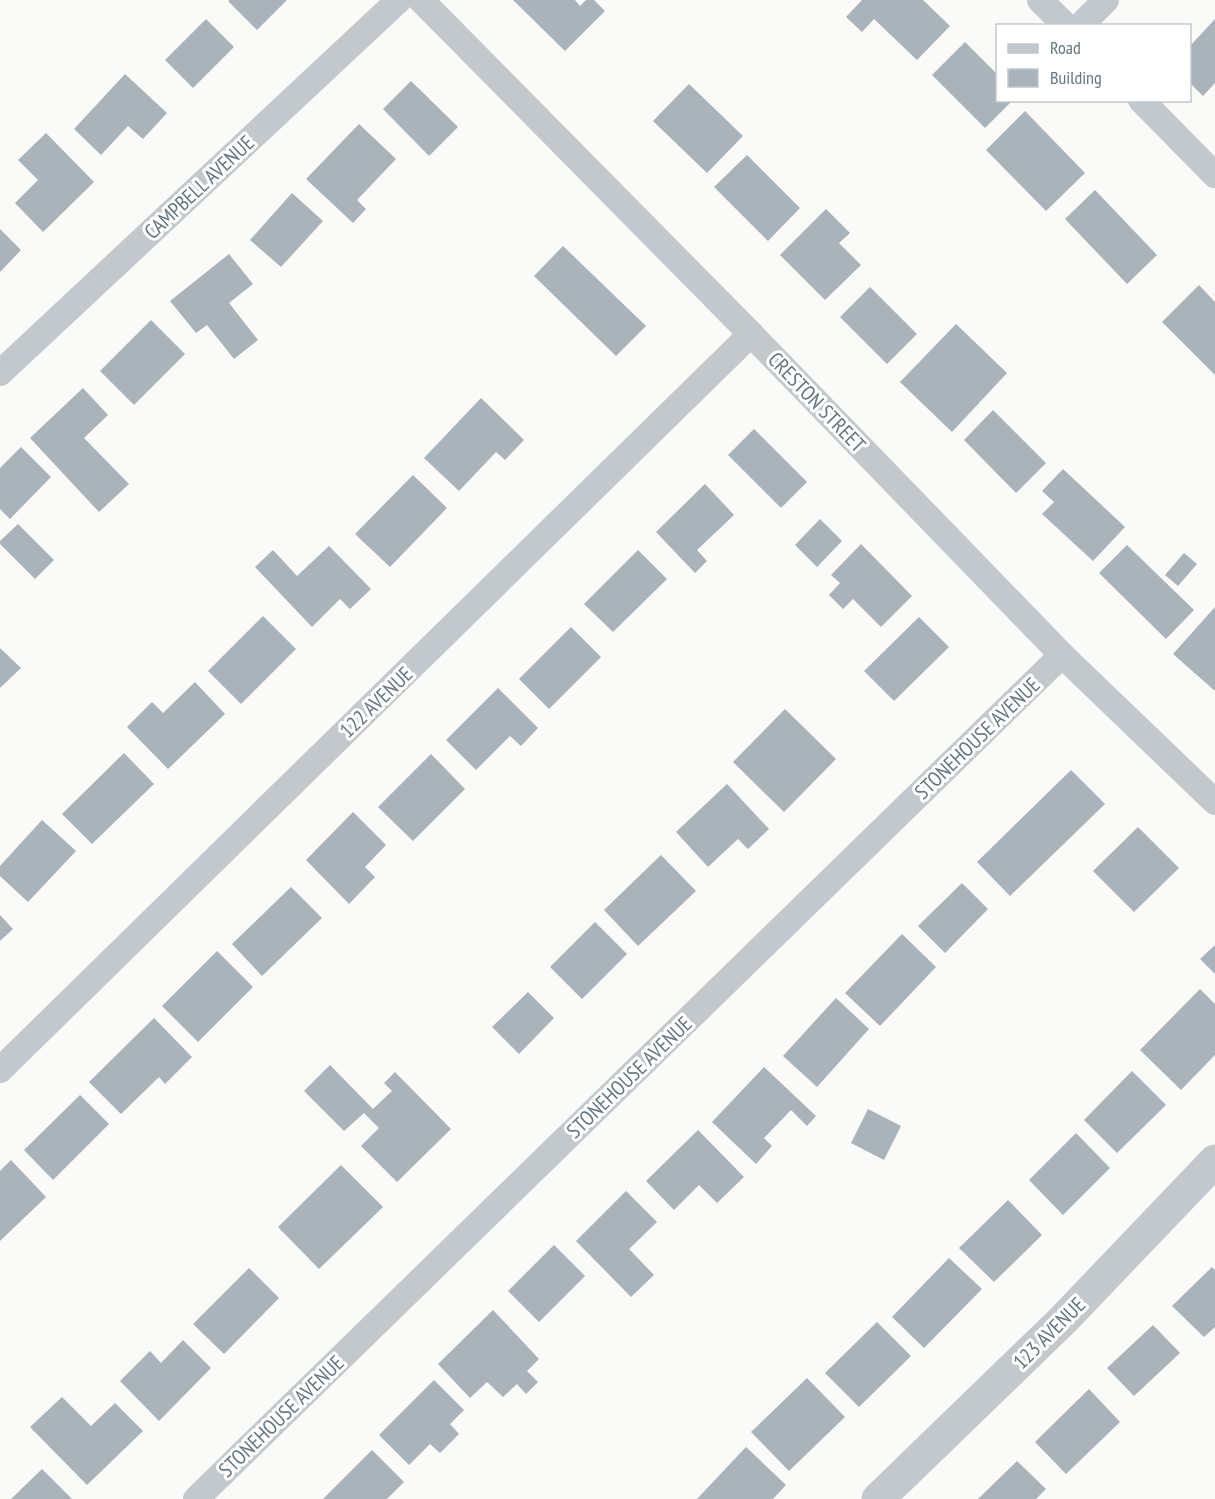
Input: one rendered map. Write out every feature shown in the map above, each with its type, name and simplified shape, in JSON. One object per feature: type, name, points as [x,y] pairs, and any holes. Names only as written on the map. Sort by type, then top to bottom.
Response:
[{"type":"street","name":"CAMPBELL AVENUE","points":[[0,373],[399,0]]},
{"type":"street","name":"CRESTON STREET","points":[[421,0],[751,334],[1062,655],[1215,802]]},
{"type":"street","points":[[1040,0],[1064,24]]},
{"type":"street","points":[[1082,24],[1107,0]]},
{"type":"street","points":[[1143,102],[1215,174]]},
{"type":"street","name":"122 AVENUE","points":[[0,1070],[751,334]]},
{"type":"street","name":"STONEHOUSE AVENUE","points":[[196,1499],[1062,655]]},
{"type":"street","name":"123 AVENUE","points":[[878,1499],[1063,1320],[1215,1161]]},
{"type":"building","points":[[287,0],[257,30],[228,1]]},
{"type":"building","points":[[513,0],[575,0],[580,6],[586,0],[594,0],[605,11],[565,51]]},
{"type":"building","points":[[862,0],[923,0],[950,26],[917,60],[874,19],[862,32],[846,17]]},
{"type":"building","points":[[206,19],[234,47],[193,88],[165,60]]},
{"type":"building","points":[[1215,19],[1215,83],[1203,96],[1191,84],[1191,45]]},
{"type":"building","points":[[965,42],[996,73],[996,102],[1011,102],[985,128],[932,75]]},
{"type":"building","points":[[125,74],[167,113],[143,139],[128,126],[101,155],[74,129]]},
{"type":"building","points":[[411,81],[458,127],[429,156],[383,109]]},
{"type":"building","points":[[689,84],[743,136],[707,173],[653,121]]},
{"type":"building","points":[[1025,111],[1085,173],[1046,211],[986,150]]},
{"type":"building","points":[[359,124],[396,159],[357,200],[366,209],[353,223],[306,179]]},
{"type":"building","points":[[46,133],[94,182],[43,232],[15,203],[38,180],[18,160]]},
{"type":"building","points":[[747,155],[800,208],[768,241],[714,187]]},
{"type":"building","points":[[1095,190],[1157,255],[1127,284],[1065,219]]},
{"type":"building","points":[[292,193],[323,221],[281,267],[250,240]]},
{"type":"building","points":[[826,209],[850,233],[839,243],[861,265],[825,300],[780,255]]},
{"type":"building","points":[[0,229],[21,250],[0,272]]},
{"type":"building","points":[[563,246],[646,326],[616,356],[534,276]]},
{"type":"building","points":[[229,254],[253,284],[229,303],[258,340],[234,359],[207,325],[196,333],[170,301]]},
{"type":"building","points":[[1199,285],[1215,302],[1215,375],[1162,322]]},
{"type":"building","points":[[870,287],[917,334],[887,364],[840,317]]},
{"type":"building","points":[[151,320],[185,354],[134,405],[100,371]]},
{"type":"building","points":[[956,324],[1007,373],[952,432],[900,382]]},
{"type":"building","points":[[83,388],[108,415],[84,438],[129,484],[99,512],[30,438]]},
{"type":"building","points":[[481,398],[524,440],[505,460],[496,452],[459,491],[424,458]]},
{"type":"building","points":[[993,410],[1046,463],[1016,493],[964,440]]},
{"type":"building","points":[[754,429],[807,482],[781,508],[728,455]]},
{"type":"building","points":[[21,447],[51,477],[10,519],[0,509],[0,468]]},
{"type":"building","points":[[1063,469],[1125,527],[1093,561],[1042,514],[1054,502],[1042,491]]},
{"type":"building","points":[[413,475],[447,508],[390,567],[355,534]]},
{"type":"building","points":[[705,484],[734,515],[697,550],[707,561],[695,573],[656,532]]},
{"type":"building","points":[[820,519],[842,541],[817,567],[795,545]]},
{"type":"building","points":[[18,524],[54,560],[35,579],[0,544],[0,541]]},
{"type":"building","points":[[861,544],[912,596],[881,627],[853,599],[843,609],[829,595],[840,583],[831,575]]},
{"type":"building","points":[[1127,545],[1194,610],[1166,639],[1099,573]]},
{"type":"building","points":[[329,546],[371,589],[350,609],[340,599],[312,627],[255,567],[273,550],[297,576]]},
{"type":"building","points":[[638,550],[667,579],[613,632],[584,604]]},
{"type":"building","points":[[1184,553],[1197,564],[1178,586],[1165,575]]},
{"type":"building","points":[[1215,607],[1215,691],[1173,654]]},
{"type":"building","points":[[263,616],[296,649],[241,704],[208,671]]},
{"type":"building","points":[[919,617],[949,647],[894,701],[864,671]]},
{"type":"building","points":[[571,627],[601,657],[549,709],[519,679]]},
{"type":"building","points":[[0,648],[21,668],[0,688]]},
{"type":"building","points":[[195,682],[225,714],[168,769],[127,727],[152,702],[163,713]]},
{"type":"building","points":[[498,688],[538,728],[521,746],[510,736],[476,770],[446,740]]},
{"type":"building","points":[[785,709],[836,759],[784,812],[733,762]]},
{"type":"building","points":[[124,753],[154,784],[92,844],[62,814]]},
{"type":"building","points":[[431,754],[465,789],[413,841],[378,807]]},
{"type":"building","points":[[1071,770],[1105,804],[1010,896],[977,862]]},
{"type":"building","points":[[727,784],[769,829],[748,849],[738,839],[708,867],[676,832]]},
{"type":"building","points":[[353,812],[386,845],[365,867],[375,877],[349,904],[306,860]]},
{"type":"building","points":[[42,820],[76,851],[28,902],[0,876],[0,866]]},
{"type":"building","points":[[1138,827],[1179,868],[1134,912],[1093,871]]},
{"type":"building","points":[[661,855],[696,891],[638,946],[604,910]]},
{"type":"building","points":[[962,883],[988,909],[945,953],[918,926]]},
{"type":"building","points":[[291,887],[322,918],[262,976],[232,944]]},
{"type":"building","points":[[0,915],[13,929],[0,941]]},
{"type":"building","points":[[595,922],[627,954],[582,999],[550,967]]},
{"type":"building","points":[[902,934],[936,967],[880,1026],[845,993]]},
{"type":"building","points":[[1215,945],[1215,974],[1200,959]]},
{"type":"building","points":[[217,951],[253,987],[198,1042],[162,1006]]},
{"type":"building","points":[[1200,989],[1215,1004],[1215,1055],[1181,1090],[1140,1050]]},
{"type":"building","points":[[528,992],[554,1018],[519,1054],[492,1027]]},
{"type":"building","points":[[836,998],[869,1029],[817,1087],[783,1056]]},
{"type":"building","points":[[154,1018],[192,1057],[165,1084],[159,1077],[121,1114],[89,1082]]},
{"type":"building","points":[[330,1065],[373,1109],[392,1091],[384,1083],[395,1072],[451,1129],[397,1182],[361,1146],[379,1128],[364,1113],[344,1131],[304,1091]]},
{"type":"building","points":[[764,1067],[816,1116],[807,1126],[791,1110],[764,1138],[772,1146],[756,1164],[712,1122]]},
{"type":"building","points":[[1132,1071],[1166,1105],[1117,1153],[1084,1120]]},
{"type":"building","points":[[80,1095],[109,1124],[53,1180],[24,1150]]},
{"type":"building","points":[[868,1109],[901,1126],[884,1160],[851,1143]]},
{"type":"building","points":[[698,1130],[744,1177],[717,1203],[699,1185],[674,1210],[646,1181]]},
{"type":"building","points":[[1076,1133],[1110,1168],[1063,1215],[1029,1180]]},
{"type":"building","points":[[11,1160],[46,1197],[0,1241],[0,1171]]},
{"type":"building","points":[[341,1165],[383,1207],[319,1269],[278,1227]]},
{"type":"building","points":[[626,1191],[657,1222],[629,1249],[654,1275],[631,1297],[576,1241]]},
{"type":"building","points":[[1008,1200],[1042,1235],[994,1282],[959,1248]]},
{"type":"building","points":[[554,1245],[585,1276],[539,1322],[508,1291]]},
{"type":"building","points":[[949,1258],[982,1289],[924,1348],[892,1317]]},
{"type":"building","points":[[1212,1267],[1215,1270],[1215,1327],[1204,1337],[1172,1306]]},
{"type":"building","points":[[249,1268],[279,1298],[224,1354],[193,1324]]},
{"type":"building","points":[[493,1310],[539,1359],[527,1371],[538,1382],[526,1394],[517,1384],[503,1397],[487,1382],[470,1398],[438,1364]]},
{"type":"building","points":[[877,1322],[911,1356],[859,1407],[825,1373]]},
{"type":"building","points":[[1153,1325],[1180,1353],[1134,1396],[1107,1368]]},
{"type":"building","points":[[183,1340],[211,1368],[159,1421],[120,1381],[150,1351],[161,1363]]},
{"type":"building","points":[[807,1378],[845,1417],[789,1471],[751,1432]]},
{"type":"building","points":[[434,1380],[464,1410],[450,1424],[459,1434],[440,1453],[430,1444],[409,1465],[379,1435]]},
{"type":"building","points":[[1089,1389],[1120,1422],[1066,1474],[1035,1442]]},
{"type":"building","points":[[62,1397],[91,1426],[115,1403],[143,1431],[87,1485],[30,1427]]},
{"type":"building","points":[[746,1447],[786,1485],[773,1499],[697,1499]]},
{"type":"building","points":[[372,1450],[404,1482],[387,1499],[323,1499]]},
{"type":"building","points":[[1017,1461],[1046,1489],[1036,1499],[978,1499]]},
{"type":"building","points":[[42,1469],[72,1499],[11,1499]]}]
